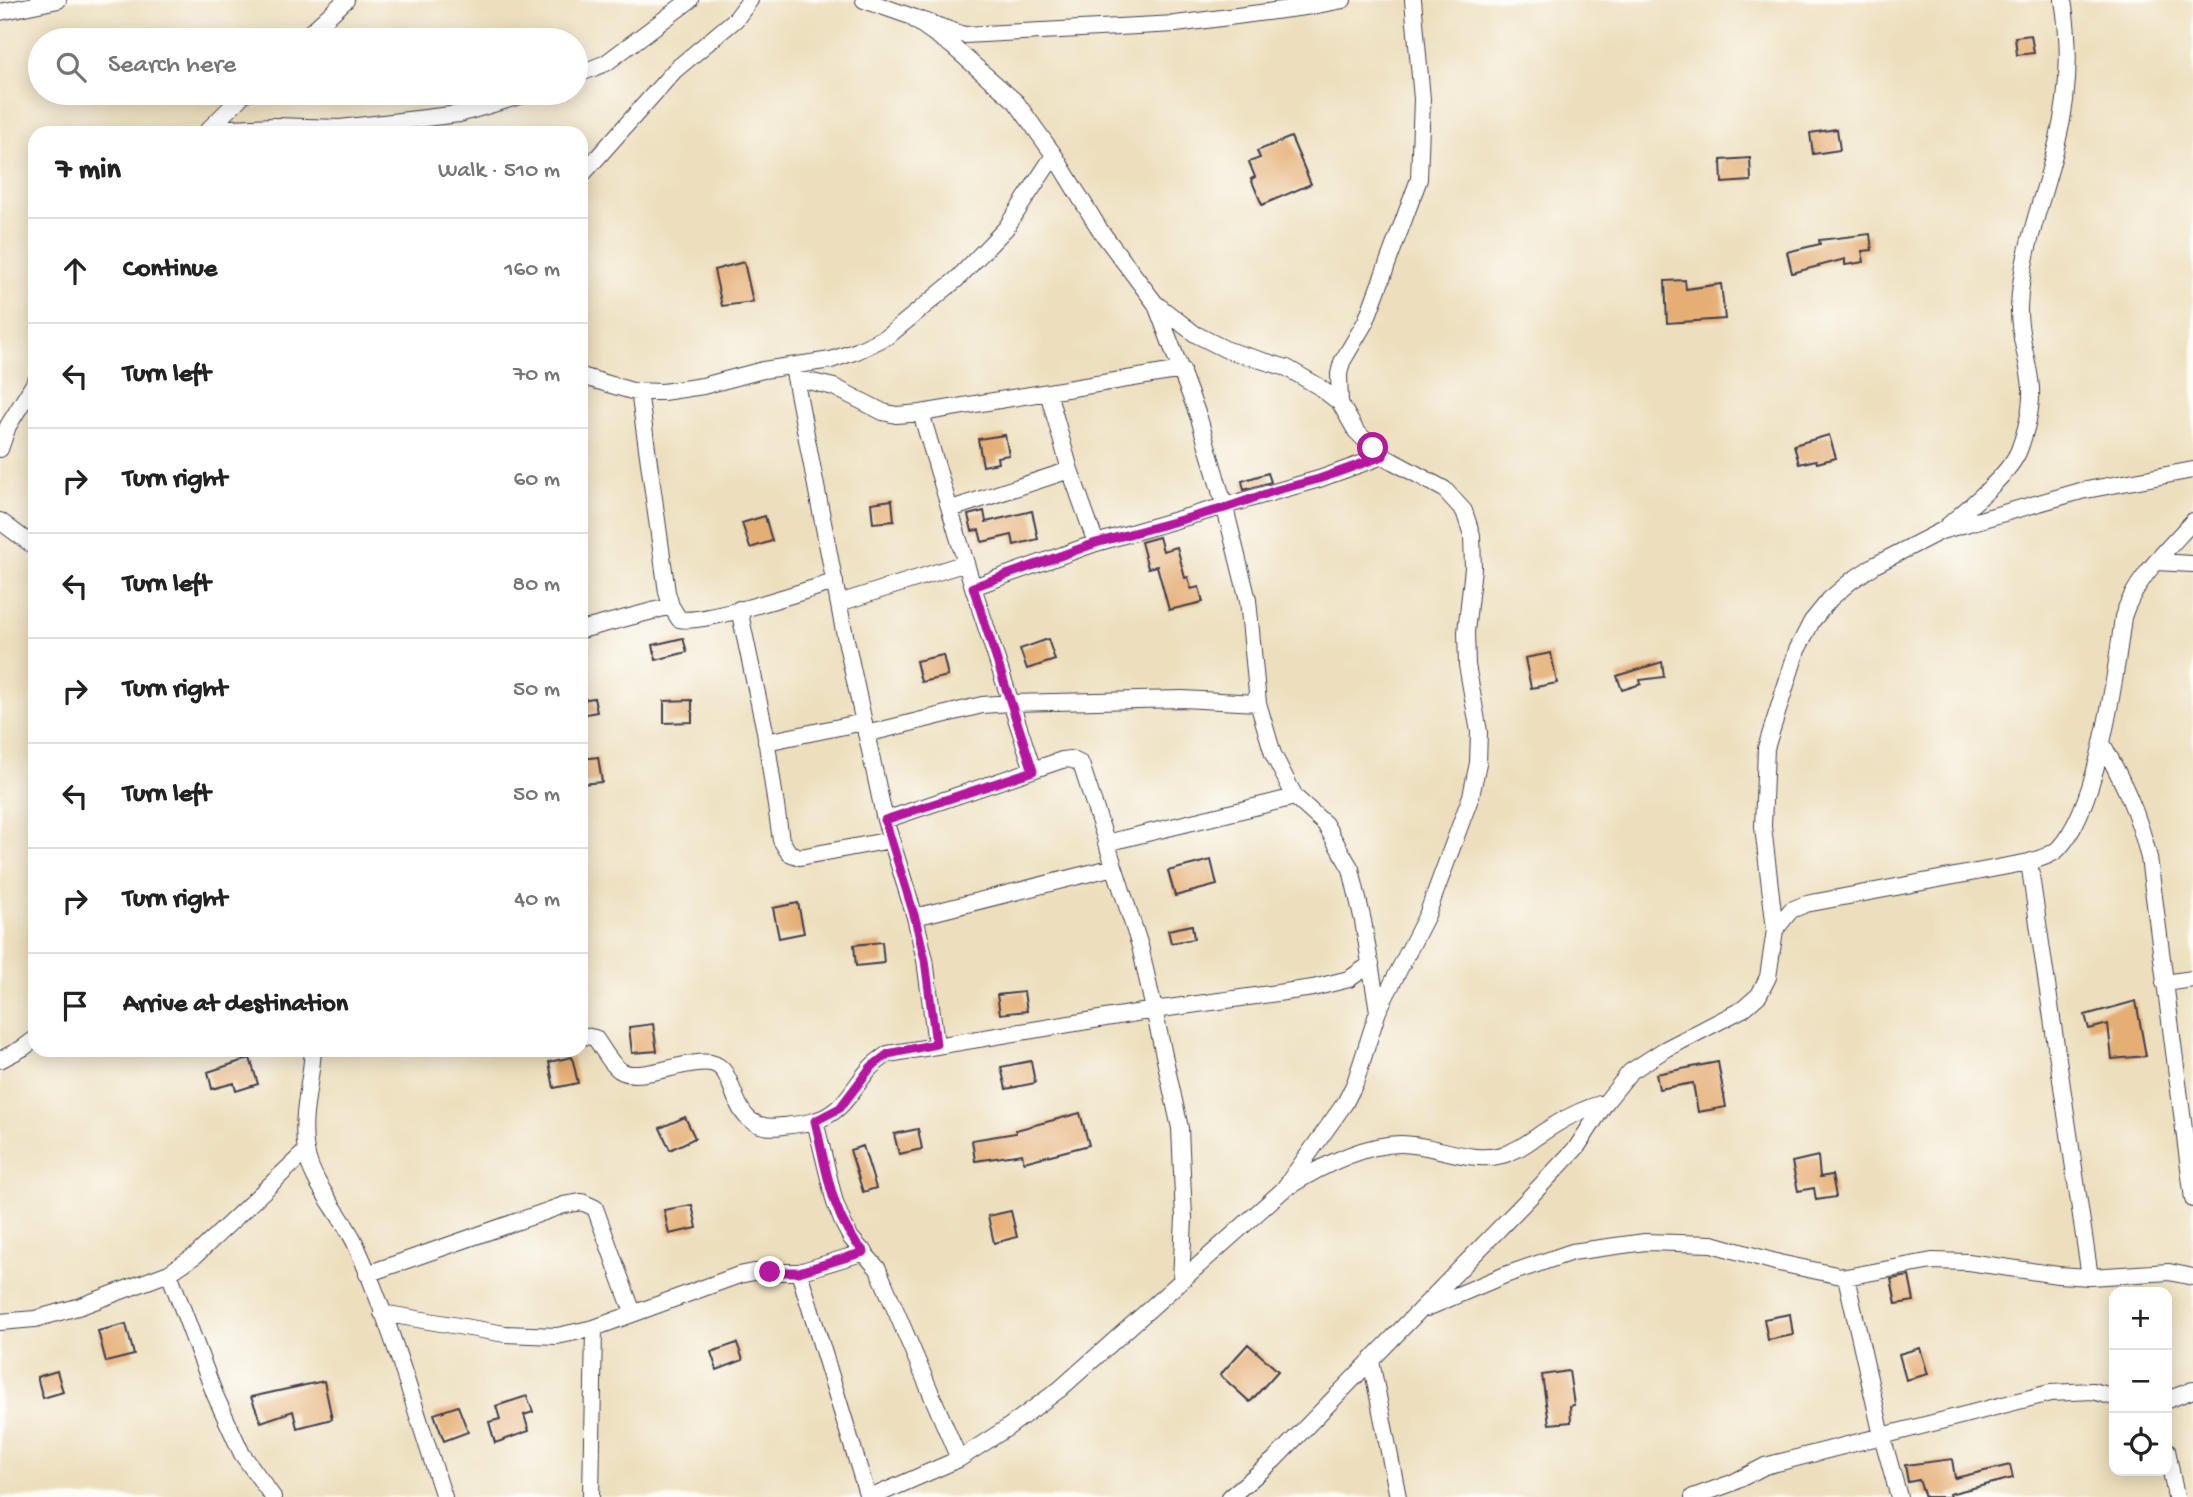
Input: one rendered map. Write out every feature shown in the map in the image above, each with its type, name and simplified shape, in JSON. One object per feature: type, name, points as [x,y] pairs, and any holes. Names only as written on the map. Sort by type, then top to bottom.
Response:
[{"type":"street","points":[[0,12],[55,0]]},
{"type":"street","points":[[315,28],[346,0]]},
{"type":"street","points":[[588,70],[606,63],[690,0]]},
{"type":"street","points":[[588,168],[675,70],[736,19],[750,0]]},
{"type":"street","points":[[864,0],[964,35],[1176,24],[1343,0]]},
{"type":"street","points":[[1340,403],[1339,374],[1342,362],[1366,321],[1419,179],[1422,99],[1413,0]]},
{"type":"street","points":[[1941,531],[1984,494],[2017,454],[2028,423],[2031,389],[2019,313],[2021,279],[2058,141],[2070,56],[2063,0]]},
{"type":"street","points":[[912,18],[952,46],[1016,102],[1054,155],[1100,230],[1155,303],[1199,418],[1225,508],[1248,600],[1258,703],[1273,754],[1295,797],[1325,824],[1351,869],[1378,1010]]},
{"type":"street","points":[[212,126],[232,105]]},
{"type":"street","points":[[357,126],[459,114],[489,105]]},
{"type":"street","points":[[794,372],[858,351],[888,336],[957,279],[1006,228],[1054,155]]},
{"type":"street","points":[[1155,303],[1195,334],[1227,350],[1287,368],[1318,386],[1340,403],[1356,431],[1383,456],[1444,489],[1464,511],[1472,535],[1466,632],[1467,665],[1479,732],[1478,763],[1471,796],[1427,915],[1378,1010],[1355,1083],[1345,1103],[1283,1190]]},
{"type":"street","points":[[588,378],[639,391],[663,392],[703,386],[763,370],[794,372],[834,387],[883,412],[896,415],[1182,370]]},
{"type":"street","points":[[794,372],[885,820],[925,960],[936,1044]]},
{"type":"street","points":[[639,391],[658,537],[671,606],[680,618],[687,621],[739,609],[835,582]]},
{"type":"street","points":[[1048,392],[1070,470],[1096,543]]},
{"type":"street","points":[[0,449],[8,426],[28,394]]},
{"type":"street","points":[[921,413],[973,587],[1033,771]]},
{"type":"street","points":[[973,587],[1096,543],[1225,508],[1383,456]]},
{"type":"street","points":[[951,509],[1070,470]]},
{"type":"street","points":[[1230,1497],[1274,1460],[1577,1147],[1606,1102],[1630,1072],[1664,1050],[1743,1009],[1759,995],[1769,977],[1775,930],[1763,828],[1766,748],[1797,650],[1812,621],[1830,599],[1875,565],[1941,531],[2081,491],[2193,470]]},
{"type":"street","points":[[1775,930],[1791,911],[1806,904],[2029,862],[2053,854],[2073,827],[2084,802],[2102,743],[2123,617],[2129,600],[2156,562],[2193,521]]},
{"type":"street","points":[[0,522],[28,542]]},
{"type":"street","points":[[2156,562],[2193,564]]},
{"type":"street","points":[[839,603],[966,563]]},
{"type":"street","points":[[588,628],[671,606]]},
{"type":"street","points":[[739,609],[766,742],[781,840],[789,853],[800,857],[891,840]]},
{"type":"street","points":[[766,742],[865,728],[982,705],[1182,699],[1258,703]]},
{"type":"street","points":[[2102,743],[2129,792],[2149,858],[2193,1199]]},
{"type":"street","points":[[885,820],[1062,760],[1072,759],[1081,764],[1140,946],[1180,1128],[1184,1218],[1181,1282]]},
{"type":"street","points":[[1106,843],[1295,797]]},
{"type":"street","points":[[2029,862],[2090,1277]]},
{"type":"street","points":[[915,918],[1114,867]]},
{"type":"street","points":[[588,1036],[595,1038],[620,1070],[632,1075],[713,1063],[724,1071],[738,1105],[753,1124],[769,1128],[815,1121],[840,1108],[871,1067],[888,1054],[1154,1010],[1313,988],[1349,979],[1371,964]]},
{"type":"street","points":[[2164,983],[2193,979]]},
{"type":"street","points":[[0,1060],[28,1044]]},
{"type":"street","points":[[312,1057],[304,1115],[306,1152],[312,1170],[355,1243],[382,1312],[444,1497]]},
{"type":"street","points":[[799,1272],[870,1497],[958,1459],[1007,1428],[1060,1388],[1283,1190],[1329,1163],[1361,1151],[1401,1144],[1477,1156],[1500,1156],[1520,1148],[1578,1111],[1606,1102]]},
{"type":"street","points":[[815,1121],[835,1203],[843,1223],[851,1238],[878,1269],[958,1459]]},
{"type":"street","points":[[0,1322],[35,1319],[169,1273],[196,1255],[306,1152]]},
{"type":"street","points":[[367,1273],[564,1205],[582,1202],[595,1208],[633,1313]]},
{"type":"street","points":[[1421,1311],[1505,1275],[1572,1252],[1645,1242],[1712,1244],[1846,1278],[1932,1261],[1968,1262],[2090,1277],[2169,1272],[2193,1277]]},
{"type":"street","points":[[382,1312],[505,1334],[557,1336],[594,1328],[739,1275],[754,1272],[799,1272],[864,1252]]},
{"type":"street","points":[[169,1273],[215,1395],[242,1454],[273,1497]]},
{"type":"street","points":[[1846,1278],[1882,1436],[1899,1497]]},
{"type":"street","points":[[591,1497],[594,1328]]},
{"type":"street","points":[[1371,1361],[1398,1497]]},
{"type":"street","points":[[2172,1398],[2193,1390]]},
{"type":"street","points":[[1693,1497],[1733,1490],[1765,1466],[2050,1393],[2093,1391],[2109,1396]]},
{"type":"street","points":[[2172,1476],[2176,1497]]},
{"type":"building","points":[[2031,35],[2034,53],[2017,55],[2015,37]]},
{"type":"building","points":[[1837,129],[1840,150],[1813,154],[1810,133]]},
{"type":"building","points":[[1291,137],[1311,184],[1262,205],[1251,179],[1255,177],[1249,162],[1260,158],[1257,151]]},
{"type":"building","points":[[1750,158],[1751,181],[1722,183],[1721,160]]},
{"type":"building","points":[[1870,234],[1872,250],[1862,251],[1864,262],[1845,265],[1845,259],[1792,273],[1787,252],[1820,244],[1819,240]]},
{"type":"building","points":[[744,262],[753,302],[722,306],[714,270]]},
{"type":"building","points":[[1685,280],[1686,289],[1721,284],[1725,319],[1667,323],[1665,281]]},
{"type":"building","points":[[1005,435],[1009,455],[997,457],[998,463],[983,466],[978,439]]},
{"type":"building","points":[[1829,435],[1836,458],[1799,464],[1794,445]]},
{"type":"building","points":[[1268,473],[1271,482],[1244,490],[1242,481]]},
{"type":"building","points":[[892,500],[894,521],[873,523],[871,503]]},
{"type":"building","points":[[984,511],[986,522],[1032,511],[1038,539],[1014,545],[1012,535],[982,542],[979,530],[972,531],[968,515]]},
{"type":"building","points":[[765,516],[772,541],[750,548],[742,523]]},
{"type":"building","points":[[1159,537],[1163,551],[1177,547],[1185,578],[1188,577],[1191,589],[1199,587],[1203,602],[1169,610],[1157,566],[1148,568],[1141,542]]},
{"type":"building","points":[[683,638],[687,652],[656,660],[653,645]]},
{"type":"building","points":[[1048,639],[1055,660],[1027,669],[1020,649]]},
{"type":"building","points":[[1551,653],[1557,683],[1531,688],[1525,658]]},
{"type":"building","points":[[943,655],[948,676],[921,682],[916,661]]},
{"type":"building","points":[[1662,662],[1664,677],[1640,680],[1641,684],[1622,690],[1617,676]]},
{"type":"building","points":[[594,698],[597,712],[588,714],[588,699]]},
{"type":"building","points":[[692,700],[692,722],[664,723],[664,701]]},
{"type":"building","points":[[598,757],[602,782],[588,783],[588,758]]},
{"type":"building","points":[[1211,860],[1217,885],[1175,896],[1168,871]]},
{"type":"building","points":[[798,903],[804,933],[779,938],[773,908]]},
{"type":"building","points":[[1192,925],[1194,939],[1171,943],[1168,930]]},
{"type":"building","points":[[882,942],[884,963],[856,966],[854,945]]},
{"type":"building","points":[[1024,992],[1027,1011],[1000,1014],[997,995]]},
{"type":"building","points":[[2136,1001],[2146,1056],[2112,1059],[2108,1024],[2089,1029],[2085,1015]]},
{"type":"building","points":[[653,1024],[657,1051],[632,1053],[629,1027]]},
{"type":"building","points":[[572,1057],[578,1083],[554,1088],[549,1062]]},
{"type":"building","points":[[250,1058],[258,1084],[236,1091],[234,1083],[212,1089],[208,1072]]},
{"type":"building","points":[[1031,1061],[1035,1083],[1006,1089],[1001,1067]]},
{"type":"building","points":[[1718,1062],[1726,1107],[1698,1112],[1693,1083],[1659,1089],[1656,1074]]},
{"type":"building","points":[[1080,1113],[1089,1145],[1024,1162],[1022,1154],[975,1161],[972,1140],[1016,1133],[1016,1130]]},
{"type":"building","points":[[685,1117],[695,1138],[670,1150],[660,1128]]},
{"type":"building","points":[[918,1129],[922,1149],[899,1154],[894,1134]]},
{"type":"building","points":[[863,1146],[876,1188],[863,1192],[850,1150]]},
{"type":"building","points":[[1818,1156],[1820,1177],[1832,1175],[1836,1197],[1816,1200],[1814,1188],[1798,1191],[1792,1162]]},
{"type":"building","points":[[692,1205],[697,1228],[669,1234],[664,1210]]},
{"type":"building","points":[[1011,1211],[1017,1237],[994,1243],[988,1216]]},
{"type":"building","points":[[1909,1276],[1914,1301],[1896,1304],[1891,1279]]},
{"type":"building","points":[[1790,1314],[1793,1335],[1768,1340],[1764,1319]]},
{"type":"building","points":[[126,1324],[134,1355],[106,1362],[98,1331]]},
{"type":"building","points":[[737,1343],[743,1360],[717,1370],[711,1352]]},
{"type":"building","points":[[1248,1344],[1278,1371],[1250,1402],[1220,1375]]},
{"type":"building","points":[[1920,1348],[1928,1374],[1906,1380],[1899,1354]]},
{"type":"building","points":[[57,1371],[63,1392],[43,1398],[37,1377]]},
{"type":"building","points":[[1569,1371],[1574,1405],[1570,1406],[1571,1422],[1549,1424],[1542,1375]]},
{"type":"building","points":[[324,1381],[332,1419],[297,1428],[293,1411],[261,1422],[251,1397]]},
{"type":"building","points":[[527,1396],[533,1412],[524,1415],[529,1431],[495,1443],[489,1422],[500,1419],[496,1406]]},
{"type":"building","points":[[458,1406],[468,1432],[444,1441],[434,1414]]},
{"type":"building","points":[[1952,1459],[1955,1478],[2010,1465],[2013,1478],[1949,1494],[1950,1497],[1925,1497],[1919,1480],[1908,1482],[1905,1465]]},
{"type":"route","points":[[770,1272],[799,1272],[864,1252],[851,1238],[835,1203],[815,1121],[840,1108],[871,1067],[888,1054],[936,1044],[925,960],[885,820],[1033,771],[973,587],[1096,543],[1225,508],[1383,456],[1373,448]]}]
